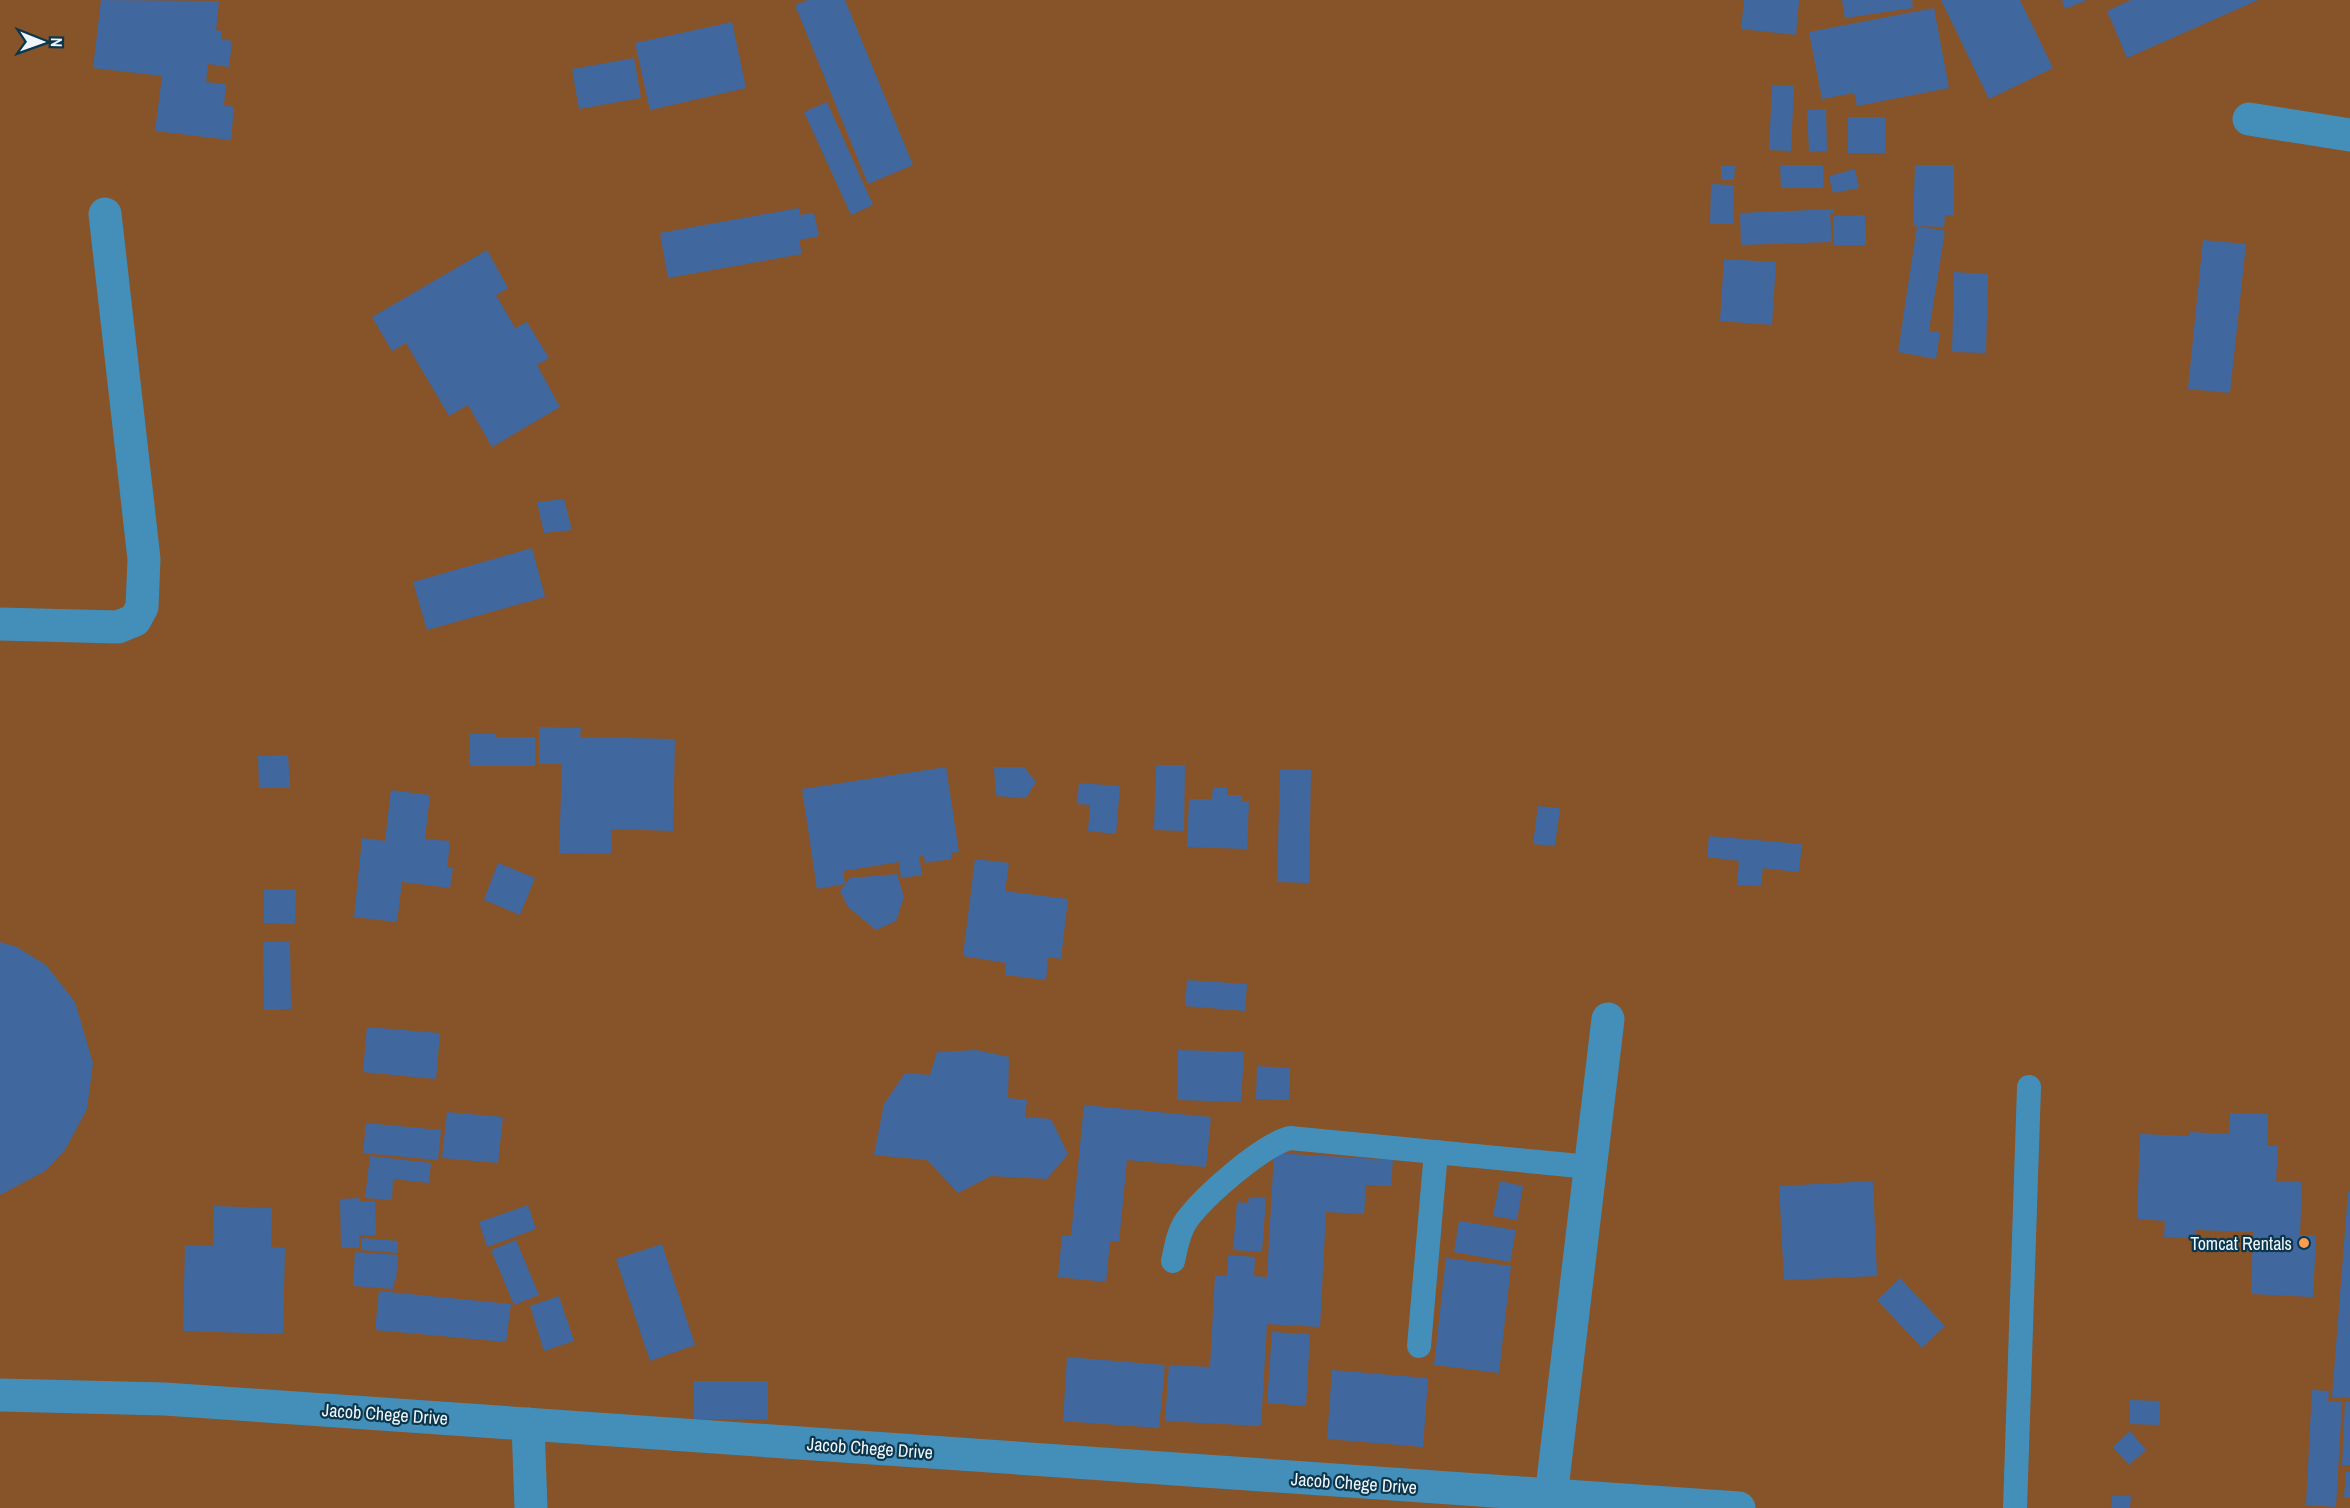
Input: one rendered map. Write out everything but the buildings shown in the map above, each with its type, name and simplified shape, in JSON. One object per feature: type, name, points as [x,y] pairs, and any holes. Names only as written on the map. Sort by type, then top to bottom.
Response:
[{"type":"street","points":[[2249,119],[2350,135]]},
{"type":"street","points":[[0,624],[118,627],[135,620],[142,607],[144,559],[105,214]]},
{"type":"street","points":[[1551,1497],[1608,1019]]},
{"type":"street","name":"Jacob Chege Drive","points":[[0,1395],[165,1399],[1551,1497],[1739,1508]]},
{"type":"street","points":[[528,1424],[531,1508]]},
{"type":"lane","points":[[2015,1508],[2029,1087]]},
{"type":"lane","points":[[1173,1261],[1179,1236],[1186,1221],[1242,1167],[1280,1141],[1290,1138],[1590,1167]]},
{"type":"lane","points":[[1419,1346],[1436,1152]]},
{"type":"shaded area","points":[[0,0],[2350,0],[2350,1508],[0,1508]]},
{"type":"place","name":"Tomcat Rentals","points":[[2304,1243]]}]
